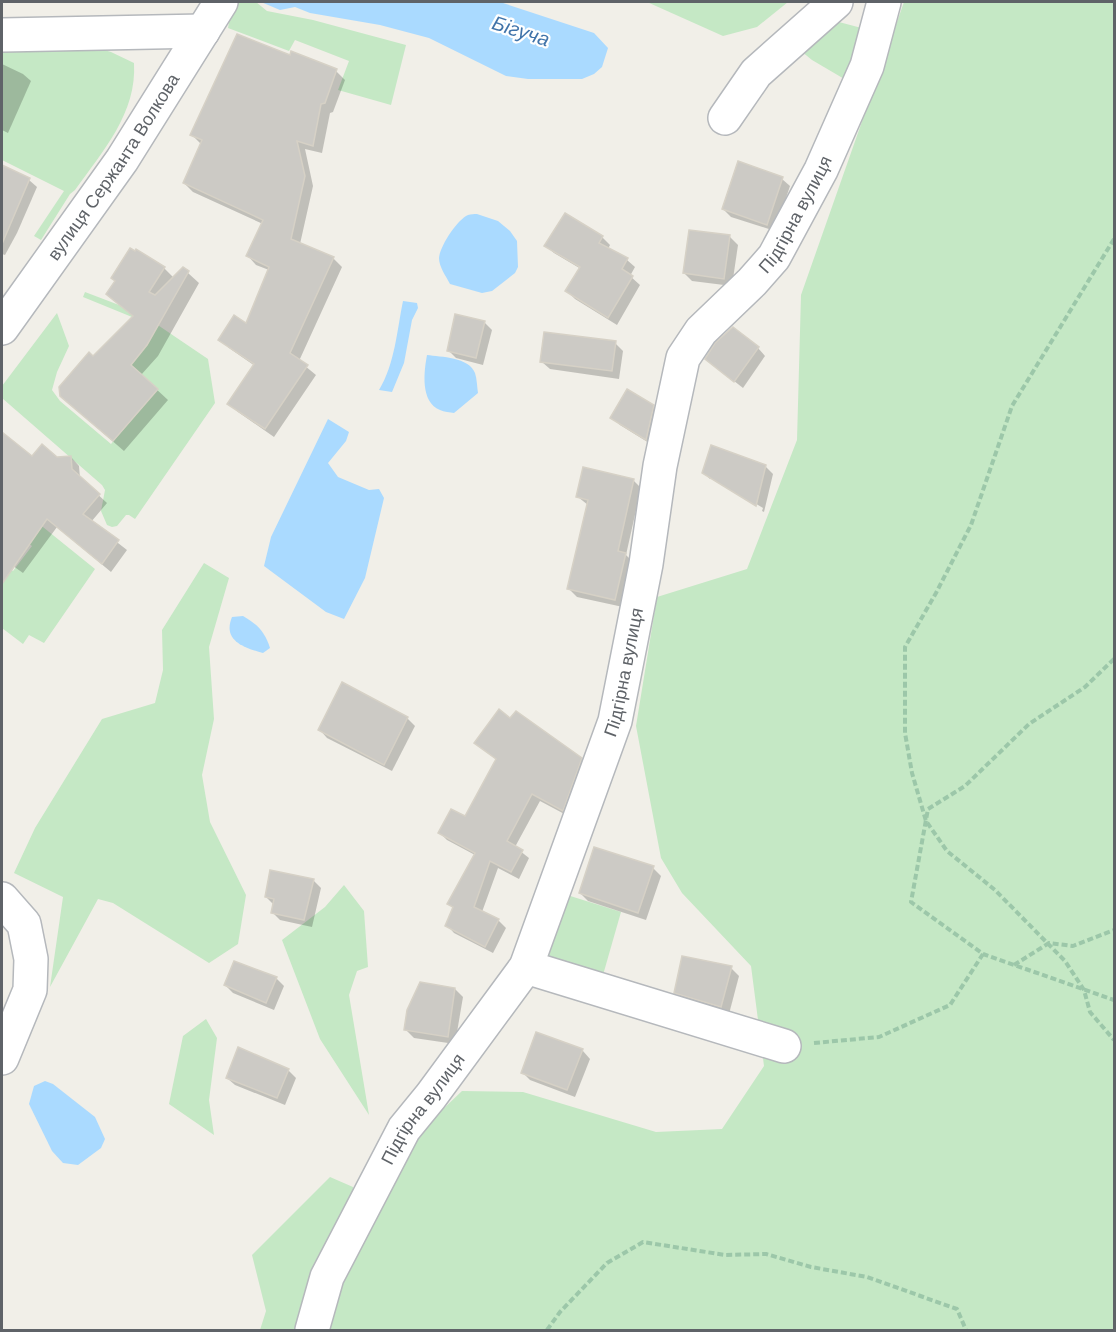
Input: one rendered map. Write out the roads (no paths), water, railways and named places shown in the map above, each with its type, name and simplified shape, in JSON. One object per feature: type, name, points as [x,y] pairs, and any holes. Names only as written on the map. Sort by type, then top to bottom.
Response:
[{"type":"street","name":"вулиця Сержанта Волкова","points":[[2,328],[122,160],[221,2]]},
{"type":"street","points":[[725,118],[756,73],[836,2]]},
{"type":"street","name":"Підгірна вулиця","points":[[312,1330],[327,1277],[404,1130],[526,967],[615,721],[646,564],[660,466],[683,358],[701,331],[774,258],[821,170],[867,66],[884,2]]},
{"type":"street","points":[[2,35],[203,31]]},
{"type":"street","points":[[2,898],[24,924],[31,959],[30,990],[2,1058]]},
{"type":"street","points":[[526,967],[784,1046]]},
{"type":"water","name":"Бігуча","points":[[261,2],[500,2],[594,33],[608,48],[602,67],[594,74],[582,79],[528,79],[506,76],[429,38],[380,25],[310,13],[295,7],[280,10]]},
{"type":"water","points":[[477,214],[498,221],[510,231],[517,241],[518,267],[515,273],[492,291],[482,293],[450,284],[439,261],[440,253],[454,228],[468,215]]},
{"type":"water","points":[[403,301],[417,303],[418,308],[412,320],[404,363],[392,392],[379,390],[392,358]]},
{"type":"water","points":[[427,355],[461,361],[472,368],[475,373],[478,393],[454,413],[440,410],[429,400],[425,386]]},
{"type":"water","points":[[328,419],[349,432],[346,441],[328,463],[338,477],[369,490],[379,489],[384,498],[365,578],[344,619],[326,612],[264,566],[271,537]]},
{"type":"water","points":[[243,616],[256,625],[266,637],[270,648],[263,653],[243,646],[233,638],[230,632],[232,617]]},
{"type":"water","points":[[45,1081],[53,1084],[95,1117],[105,1139],[101,1148],[78,1165],[63,1163],[52,1151],[29,1104],[34,1086]]}]
